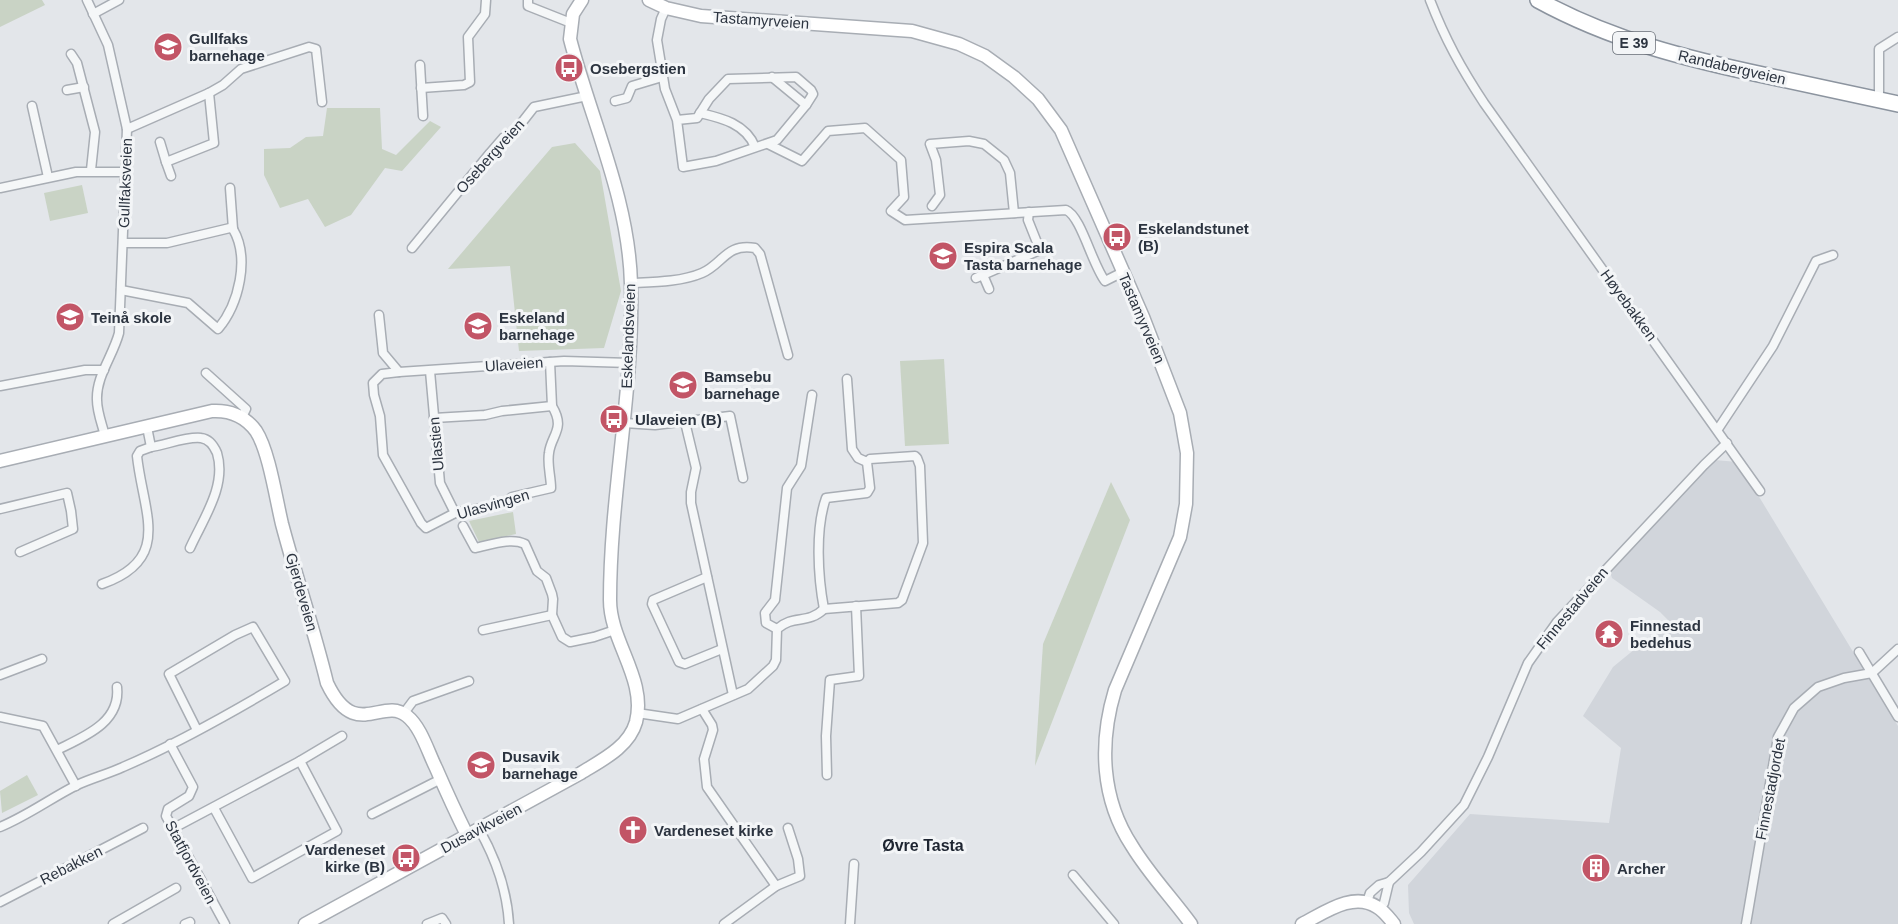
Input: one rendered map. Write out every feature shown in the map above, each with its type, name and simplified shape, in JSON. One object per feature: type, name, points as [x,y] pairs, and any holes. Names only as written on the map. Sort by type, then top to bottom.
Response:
[{"type":"highway","name":"Randabergveien","points":[[1538,0],[1593,28],[1654,49],[1898,104]]},
{"type":"main road","points":[[571,23],[573,14],[582,0]]},
{"type":"main road","name":"Tastamyrveien","points":[[650,0],[666,8],[701,16],[912,31],[958,44],[985,56],[1014,77],[1038,99],[1061,130],[1123,272],[1180,413],[1187,453],[1186,504],[1180,537],[1115,690],[1108,712],[1104,738],[1109,794],[1118,822],[1132,846],[1191,924]]},
{"type":"main road","name":"Eskelandsveien","points":[[571,23],[570,39],[624,221],[631,283],[630,363],[611,558],[610,603],[615,630],[638,692],[637,713]]},
{"type":"main road","points":[[0,461],[216,411],[242,417]]},
{"type":"main road","name":"Gjerdeveien","points":[[242,417],[255,431],[263,447],[283,526],[333,698],[356,714],[388,711],[404,713]]},
{"type":"main road","points":[[404,713],[410,718],[421,736],[441,779],[473,832]]},
{"type":"main road","name":"Dusavikveien","points":[[305,924],[557,787],[615,752],[631,735],[637,713]]},
{"type":"main road","points":[[1302,924],[1349,902],[1367,902],[1380,909],[1394,924]]},
{"type":"street","name":"Gullfaksveien","points":[[87,0],[108,45],[127,129],[119,333],[97,394],[105,436]]},
{"type":"street","points":[[93,14],[119,0]]},
{"type":"street","points":[[421,88],[469,84],[468,37],[485,14],[486,0]]},
{"type":"street","points":[[528,0],[528,6],[571,23]]},
{"type":"street","name":"Høyebakken","points":[[1430,0],[1445,40],[1484,103],[1760,491]]},
{"type":"street","points":[[666,8],[661,19],[657,40],[667,99],[677,120],[683,167],[716,161],[780,138],[813,94],[796,77],[726,80],[696,118],[677,120]]},
{"type":"street","points":[[1879,100],[1879,49],[1898,37]]},
{"type":"street","points":[[127,129],[209,93],[223,85],[241,69],[312,46],[316,49],[322,102]]},
{"type":"street","points":[[71,54],[77,63],[95,132],[91,170]]},
{"type":"street","points":[[420,65],[423,117]]},
{"type":"street","points":[[615,101],[627,98],[632,86],[662,77]]},
{"type":"street","points":[[772,77],[806,105]]},
{"type":"street","points":[[67,90],[84,87]]},
{"type":"street","points":[[166,162],[214,143],[209,93]]},
{"type":"street","name":"Osebergveien","points":[[412,248],[490,153],[503,138],[516,130],[534,107],[587,96]]},
{"type":"street","points":[[32,106],[48,177]]},
{"type":"street","points":[[700,113],[727,120],[743,129],[755,147]]},
{"type":"street","points":[[768,144],[802,161],[828,131],[865,128],[902,160],[904,197],[891,211],[905,220],[1068,210],[1075,217],[1098,272],[1105,280],[1123,272]]},
{"type":"street","points":[[932,206],[940,195],[936,160],[930,144],[969,141],[984,144],[1004,159],[1010,172],[1014,213]]},
{"type":"street","points":[[160,142],[171,176]]},
{"type":"street","points":[[0,187],[91,170],[126,172]]},
{"type":"street","points":[[121,290],[188,303],[218,329],[229,310],[242,272],[239,243],[232,229],[230,188]]},
{"type":"street","points":[[989,289],[979,276],[1040,250],[1028,220],[1029,212]]},
{"type":"street","points":[[123,243],[167,243],[220,229],[232,229]]},
{"type":"street","points":[[631,283],[663,281],[702,273],[735,249],[746,246],[755,248],[760,254],[788,355]]},
{"type":"street","points":[[1718,429],[1773,346],[1816,261],[1833,255]]},
{"type":"street","points":[[379,315],[383,353],[399,372]]},
{"type":"street","name":"Ulaveien","points":[[399,372],[550,362],[630,363]]},
{"type":"street","name":"Ulasvingen","points":[[399,372],[382,374],[373,382],[373,391],[380,416],[383,455],[424,528],[455,513],[503,504],[512,497],[551,488],[549,453],[558,428],[552,406],[550,362]]},
{"type":"street","points":[[0,386],[85,370],[104,370]]},
{"type":"street","name":"Ulastien","points":[[430,370],[440,483],[455,513]]},
{"type":"street","name":"Gjerdeveien","points":[[206,373],[246,409],[242,417]]},
{"type":"street","points":[[847,379],[852,449],[858,458],[867,462]]},
{"type":"street","points":[[777,629],[766,623],[765,613],[776,596],[787,488],[801,466],[812,395]]},
{"type":"street","points":[[434,418],[484,415],[552,406]]},
{"type":"street","points":[[624,423],[655,424],[730,416],[743,478]]},
{"type":"street","points":[[685,422],[696,468],[691,503],[733,695]]},
{"type":"street","points":[[147,427],[151,447]]},
{"type":"street","points":[[102,584],[130,571],[146,551],[149,540],[137,456],[140,451],[198,437],[206,439],[215,449],[220,467],[218,482],[190,548]]},
{"type":"street","name":"Finnestadveien","points":[[1367,902],[1370,893],[1379,885],[1389,882],[1442,832],[1464,805],[1488,757],[1528,663],[1557,622],[1727,443]]},
{"type":"street","points":[[777,629],[791,620],[814,617],[824,609],[898,603],[902,600],[923,543],[920,466],[917,458],[870,459],[867,462]]},
{"type":"street","points":[[824,609],[819,553],[825,501],[828,497],[867,493],[870,488],[867,462]]},
{"type":"street","points":[[0,509],[67,493],[73,529],[20,552]]},
{"type":"street","points":[[463,526],[475,548],[511,541],[525,544],[537,571],[546,578],[554,599],[552,615],[562,637],[570,642],[615,630]]},
{"type":"street","points":[[707,577],[653,600],[652,604],[682,664],[722,649]]},
{"type":"street","points":[[827,775],[825,736],[830,680],[859,676],[856,606]]},
{"type":"street","points":[[483,630],[552,615]]},
{"type":"street","points":[[0,827],[76,786],[124,767],[170,744],[197,730],[285,681],[253,627],[235,635],[169,674],[197,730]]},
{"type":"street","points":[[637,713],[678,719],[748,689],[773,666],[776,660],[777,629]]},
{"type":"street","points":[[1872,673],[1898,649]]},
{"type":"street","points":[[1858,652],[1898,717]]},
{"type":"street","points":[[0,675],[42,659]]},
{"type":"street","name":"Finnestadjordet","points":[[1746,924],[1778,737],[1794,708],[1818,687],[1844,678],[1872,673]]},
{"type":"street","points":[[404,713],[414,701],[469,681]]},
{"type":"street","points":[[57,750],[103,725],[115,705],[117,687]]},
{"type":"street","points":[[702,709],[712,724],[713,730],[704,759],[708,787],[776,886]]},
{"type":"street","points":[[0,717],[40,724],[76,786]]},
{"type":"street","points":[[172,829],[342,736]]},
{"type":"street","name":"Statfjordveien","points":[[170,744],[193,787],[189,796],[171,806],[166,812],[167,819],[225,924]]},
{"type":"street","points":[[214,808],[252,878],[337,831],[300,761]]},
{"type":"street","points":[[372,814],[441,779]]},
{"type":"street","name":"Rebakken","points":[[0,902],[143,828]]},
{"type":"street","points":[[723,924],[776,886],[800,876],[798,859],[788,828]]},
{"type":"street","points":[[473,832],[500,872],[507,894],[509,924]]},
{"type":"street","points":[[850,924],[854,864]]},
{"type":"street","points":[[1073,875],[1114,924]]},
{"type":"street","name":"Finnestadveien","points":[[1380,909],[1384,903],[1389,882]]},
{"type":"street","points":[[119,923],[176,888]]},
{"type":"street","points":[[427,924],[442,918],[446,924]]},
{"type":"shaded area","points":[[1714,460],[1738,462],[1898,726],[1898,924],[1414,924],[1409,913],[1408,885],[1470,814],[1609,823],[1621,748],[1583,716],[1613,667],[1669,621],[1612,578],[1610,572]]},
{"type":"green space","points":[[0,0],[42,0],[45,5],[0,27]]},
{"type":"green space","points":[[327,108],[380,108],[382,149],[396,155],[430,121],[441,127],[402,171],[385,168],[351,215],[325,227],[308,199],[280,208],[264,175],[264,149],[290,148],[306,137],[323,136]]},
{"type":"green space","points":[[575,143],[600,171],[621,291],[604,348],[519,351],[510,266],[448,269],[552,147]]},
{"type":"green space","points":[[82,185],[88,213],[50,221],[44,193]]},
{"type":"green space","points":[[944,359],[949,444],[905,446],[900,361]]},
{"type":"green space","points":[[1111,482],[1130,520],[1035,766],[1043,644]]},
{"type":"green space","points":[[513,512],[516,534],[479,542],[469,521]]},
{"type":"green space","points":[[27,775],[38,795],[2,813],[0,791]]},
{"type":"place","name":"Gullfaks barnehage","points":[[168,47]]},
{"type":"place","name":"Osebergstien","points":[[569,68]]},
{"type":"place","name":"Eskelandstunet (B)","points":[[1117,237]]},
{"type":"place","name":"Espira Scala Tasta barnehage","points":[[943,256]]},
{"type":"place","name":"Teinå skole","points":[[70,317]]},
{"type":"place","name":"Eskeland barnehage","points":[[478,326]]},
{"type":"place","name":"Bamsebu barnehage","points":[[683,385]]},
{"type":"place","name":"Ulaveien (B)","points":[[614,419]]},
{"type":"place","name":"Finnestad bedehus","points":[[1609,634]]},
{"type":"place","name":"Dusavik barnehage","points":[[481,765]]},
{"type":"place","name":"Vardeneset kirke","points":[[633,830]]},
{"type":"place","name":"Vardeneset kirke (B)","points":[[406,858]]},
{"type":"place","name":"Archer","points":[[1596,868]]},
{"type":"district","name":"Øvre Tasta","points":[[923,845]]}]
